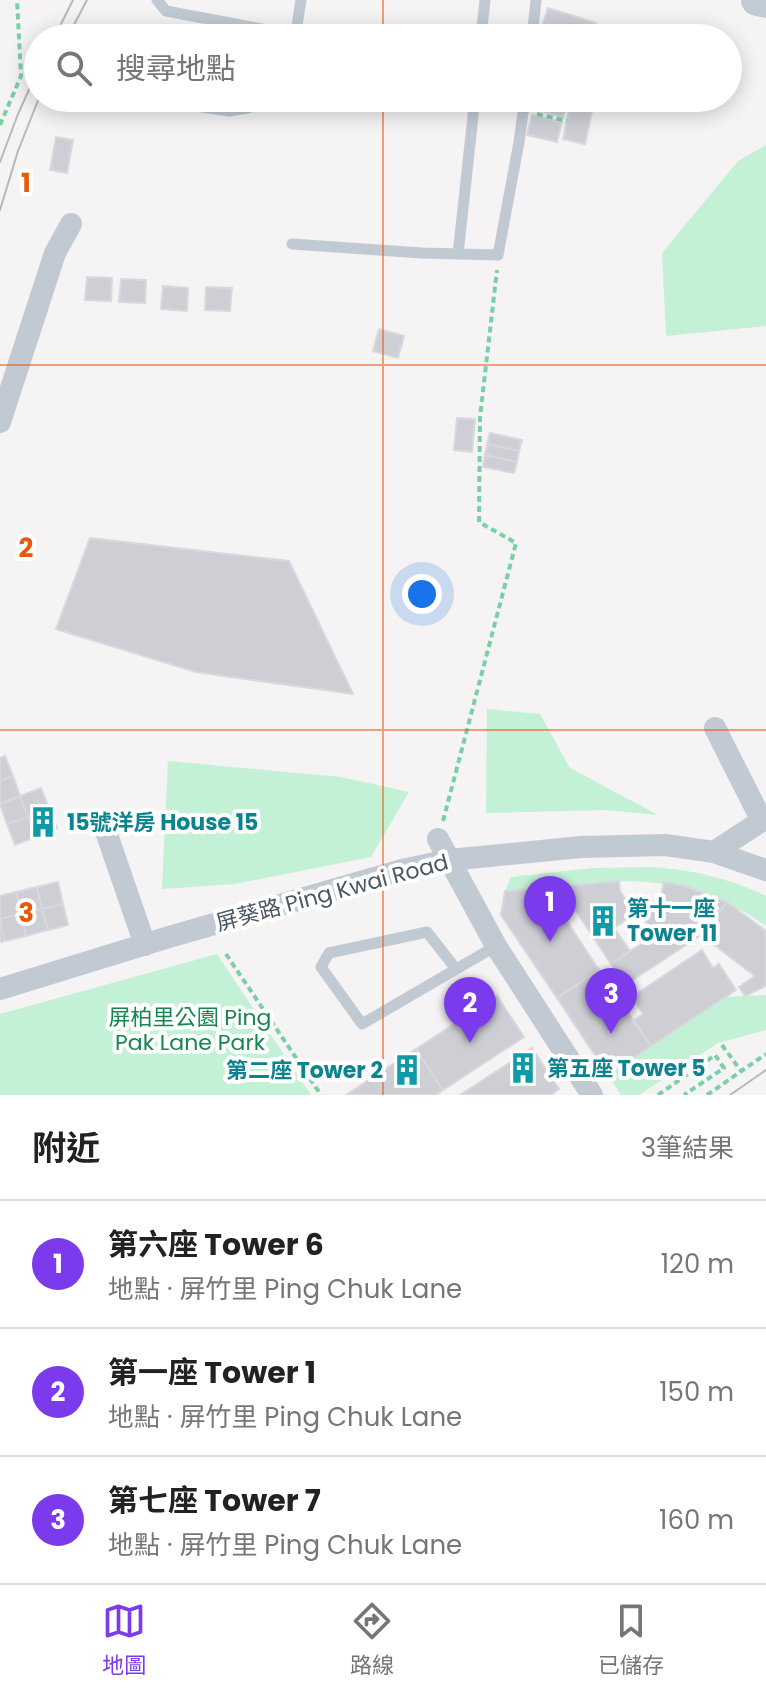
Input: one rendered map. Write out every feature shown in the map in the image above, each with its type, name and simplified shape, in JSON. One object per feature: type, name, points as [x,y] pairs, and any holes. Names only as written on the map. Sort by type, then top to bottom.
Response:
[{"type":"street","points":[[757,0],[766,2]]},
{"type":"street","points":[[0,422],[55,253],[71,224]]},
{"type":"street","points":[[714,852],[764,820],[715,728]]},
{"type":"street","points":[[102,820],[145,945]]},
{"type":"street","points":[[438,839],[496,946],[592,1095]]},
{"type":"street","name":"屏葵路 Ping Kwai Road","points":[[0,989],[402,870],[449,860],[581,847],[665,845],[714,852],[766,870]]},
{"type":"lane","points":[[157,0],[166,11],[235,24]]},
{"type":"lane","points":[[297,24],[301,0]]},
{"type":"lane","points":[[482,24],[485,0]]},
{"type":"lane","points":[[533,24],[536,0]]},
{"type":"lane","points":[[458,254],[473,112]]},
{"type":"lane","points":[[292,244],[498,255],[523,112]]},
{"type":"lane","points":[[456,969],[427,932],[329,953],[321,967],[362,1024],[496,946]]},
{"type":"path","points":[[1,121],[21,76],[17,0]]},
{"type":"path","points":[[527,112],[567,121]]},
{"type":"path","points":[[438,839],[516,543],[479,522],[480,417],[498,255]]},
{"type":"path","points":[[226,954],[321,1095]]},
{"type":"path","points":[[722,1045],[741,1071]]},
{"type":"path","points":[[707,1095],[766,1054]]},
{"type":"path","points":[[658,1095],[715,1055],[724,1068],[684,1095]]},
{"type":"green space","points":[[766,145],[766,326],[666,336],[662,253],[738,161]]},
{"type":"green space","points":[[487,709],[540,714],[570,768],[658,815],[604,810],[486,813]]},
{"type":"green space","points":[[168,761],[341,777],[409,792],[371,857],[235,884],[162,889]]},
{"type":"green space","points":[[651,867],[710,876],[766,896],[766,926],[733,906],[671,885],[608,882],[505,891],[511,877],[592,868]]},
{"type":"green space","name":"屏柏里公園 Ping Pak Lane Park","points":[[217,954],[311,1095],[0,1095],[0,1014]]},
{"type":"green space","points":[[766,995],[766,1030],[718,1043],[639,1095],[621,1095],[608,1075],[726,997]]},
{"type":"building","points":[[548,8],[596,23],[596,24],[543,24]]},
{"type":"building","points":[[545,112],[564,112],[563,117]]},
{"type":"building","points":[[569,112],[592,112],[585,144],[563,139]]},
{"type":"building","points":[[532,115],[562,122],[557,142],[527,135]]},
{"type":"building","points":[[56,137],[73,140],[67,173],[50,170]]},
{"type":"building","points":[[87,277],[112,278],[111,301],[85,300]]},
{"type":"building","points":[[121,279],[146,280],[145,303],[119,302]]},
{"type":"building","points":[[163,286],[188,288],[187,311],[161,309]]},
{"type":"building","points":[[206,287],[232,288],[230,311],[205,310]]},
{"type":"building","points":[[379,329],[404,336],[398,358],[373,351]]},
{"type":"building","points":[[457,418],[475,419],[472,452],[454,450]]},
{"type":"building","points":[[490,433],[522,440],[519,451],[487,444]]},
{"type":"building","points":[[487,444],[519,451],[517,462],[485,455]]},
{"type":"building","points":[[485,455],[517,462],[514,473],[483,467]]},
{"type":"building","points":[[90,538],[289,561],[353,694],[196,672],[56,629]]},
{"type":"building","points":[[5,756],[13,776],[0,781],[0,758]]},
{"type":"building","points":[[13,776],[20,796],[0,804],[0,781]]},
{"type":"building","points":[[41,788],[49,808],[28,817],[20,796]]},
{"type":"building","points":[[20,796],[28,817],[7,824],[0,804]]},
{"type":"building","name":"15號洋房 House 15","points":[[49,808],[57,828],[36,837],[28,817]]},
{"type":"building","points":[[28,817],[36,837],[15,845],[7,824]]},
{"type":"building","name":"第十一座 Tower 11","points":[[619,881],[620,891],[635,914],[614,928],[630,951],[611,964],[572,905],[566,905],[565,886]]},
{"type":"building","points":[[58,882],[63,904],[42,909],[37,887]]},
{"type":"building","points":[[664,882],[686,886],[727,902],[701,935],[625,985],[611,964],[655,935],[642,916],[660,904]]},
{"type":"building","points":[[565,886],[566,905],[557,906],[599,970],[557,998],[501,915],[505,891]]},
{"type":"building","points":[[37,887],[42,909],[21,914],[16,892]]},
{"type":"building","points":[[16,892],[21,914],[0,919],[0,896]]},
{"type":"building","points":[[727,902],[766,931],[766,986],[745,996],[739,987],[755,976],[701,935]]},
{"type":"building","points":[[63,904],[68,925],[48,930],[42,909]]},
{"type":"building","points":[[42,909],[48,930],[26,936],[21,914]]},
{"type":"building","points":[[21,914],[26,936],[5,941],[0,919]]},
{"type":"building","points":[[0,919],[5,941],[0,942]]},
{"type":"building","points":[[702,950],[713,968],[719,964],[736,990],[651,1046],[633,1021],[643,1014],[632,997]]},
{"type":"building","points":[[599,970],[651,1046],[608,1075],[557,998]]},
{"type":"building","points":[[497,996],[524,1037],[443,1090],[416,1049]]},
{"type":"building","name":"第五座 Tower 5","points":[[532,1048],[559,1089],[551,1095],[460,1095]]},
{"type":"building","name":"第二座 Tower 2","points":[[416,1049],[443,1090],[436,1095],[346,1095]]},
{"type":"tram line","points":[[61,24],[73,0]]},
{"type":"tram line","points":[[74,24],[87,0]]},
{"type":"tram line","points":[[0,162],[24,101]]},
{"type":"tram line","points":[[0,210],[33,112]]},
{"type":"tram line","points":[[730,1095],[766,1070]]},
{"type":"place","name":"15號洋房 House 15","points":[[43,822]]},
{"type":"place","name":"第十一座 Tower 11","points":[[603,921]]},
{"type":"place","name":"第六座 Tower 6","points":[[550,942]]},
{"type":"place","name":"第七座 Tower 7","points":[[611,1034]]},
{"type":"place","name":"第一座 Tower 1","points":[[470,1043]]},
{"type":"place","name":"第五座 Tower 5","points":[[523,1068]]},
{"type":"place","name":"第二座 Tower 2","points":[[407,1070]]}]
